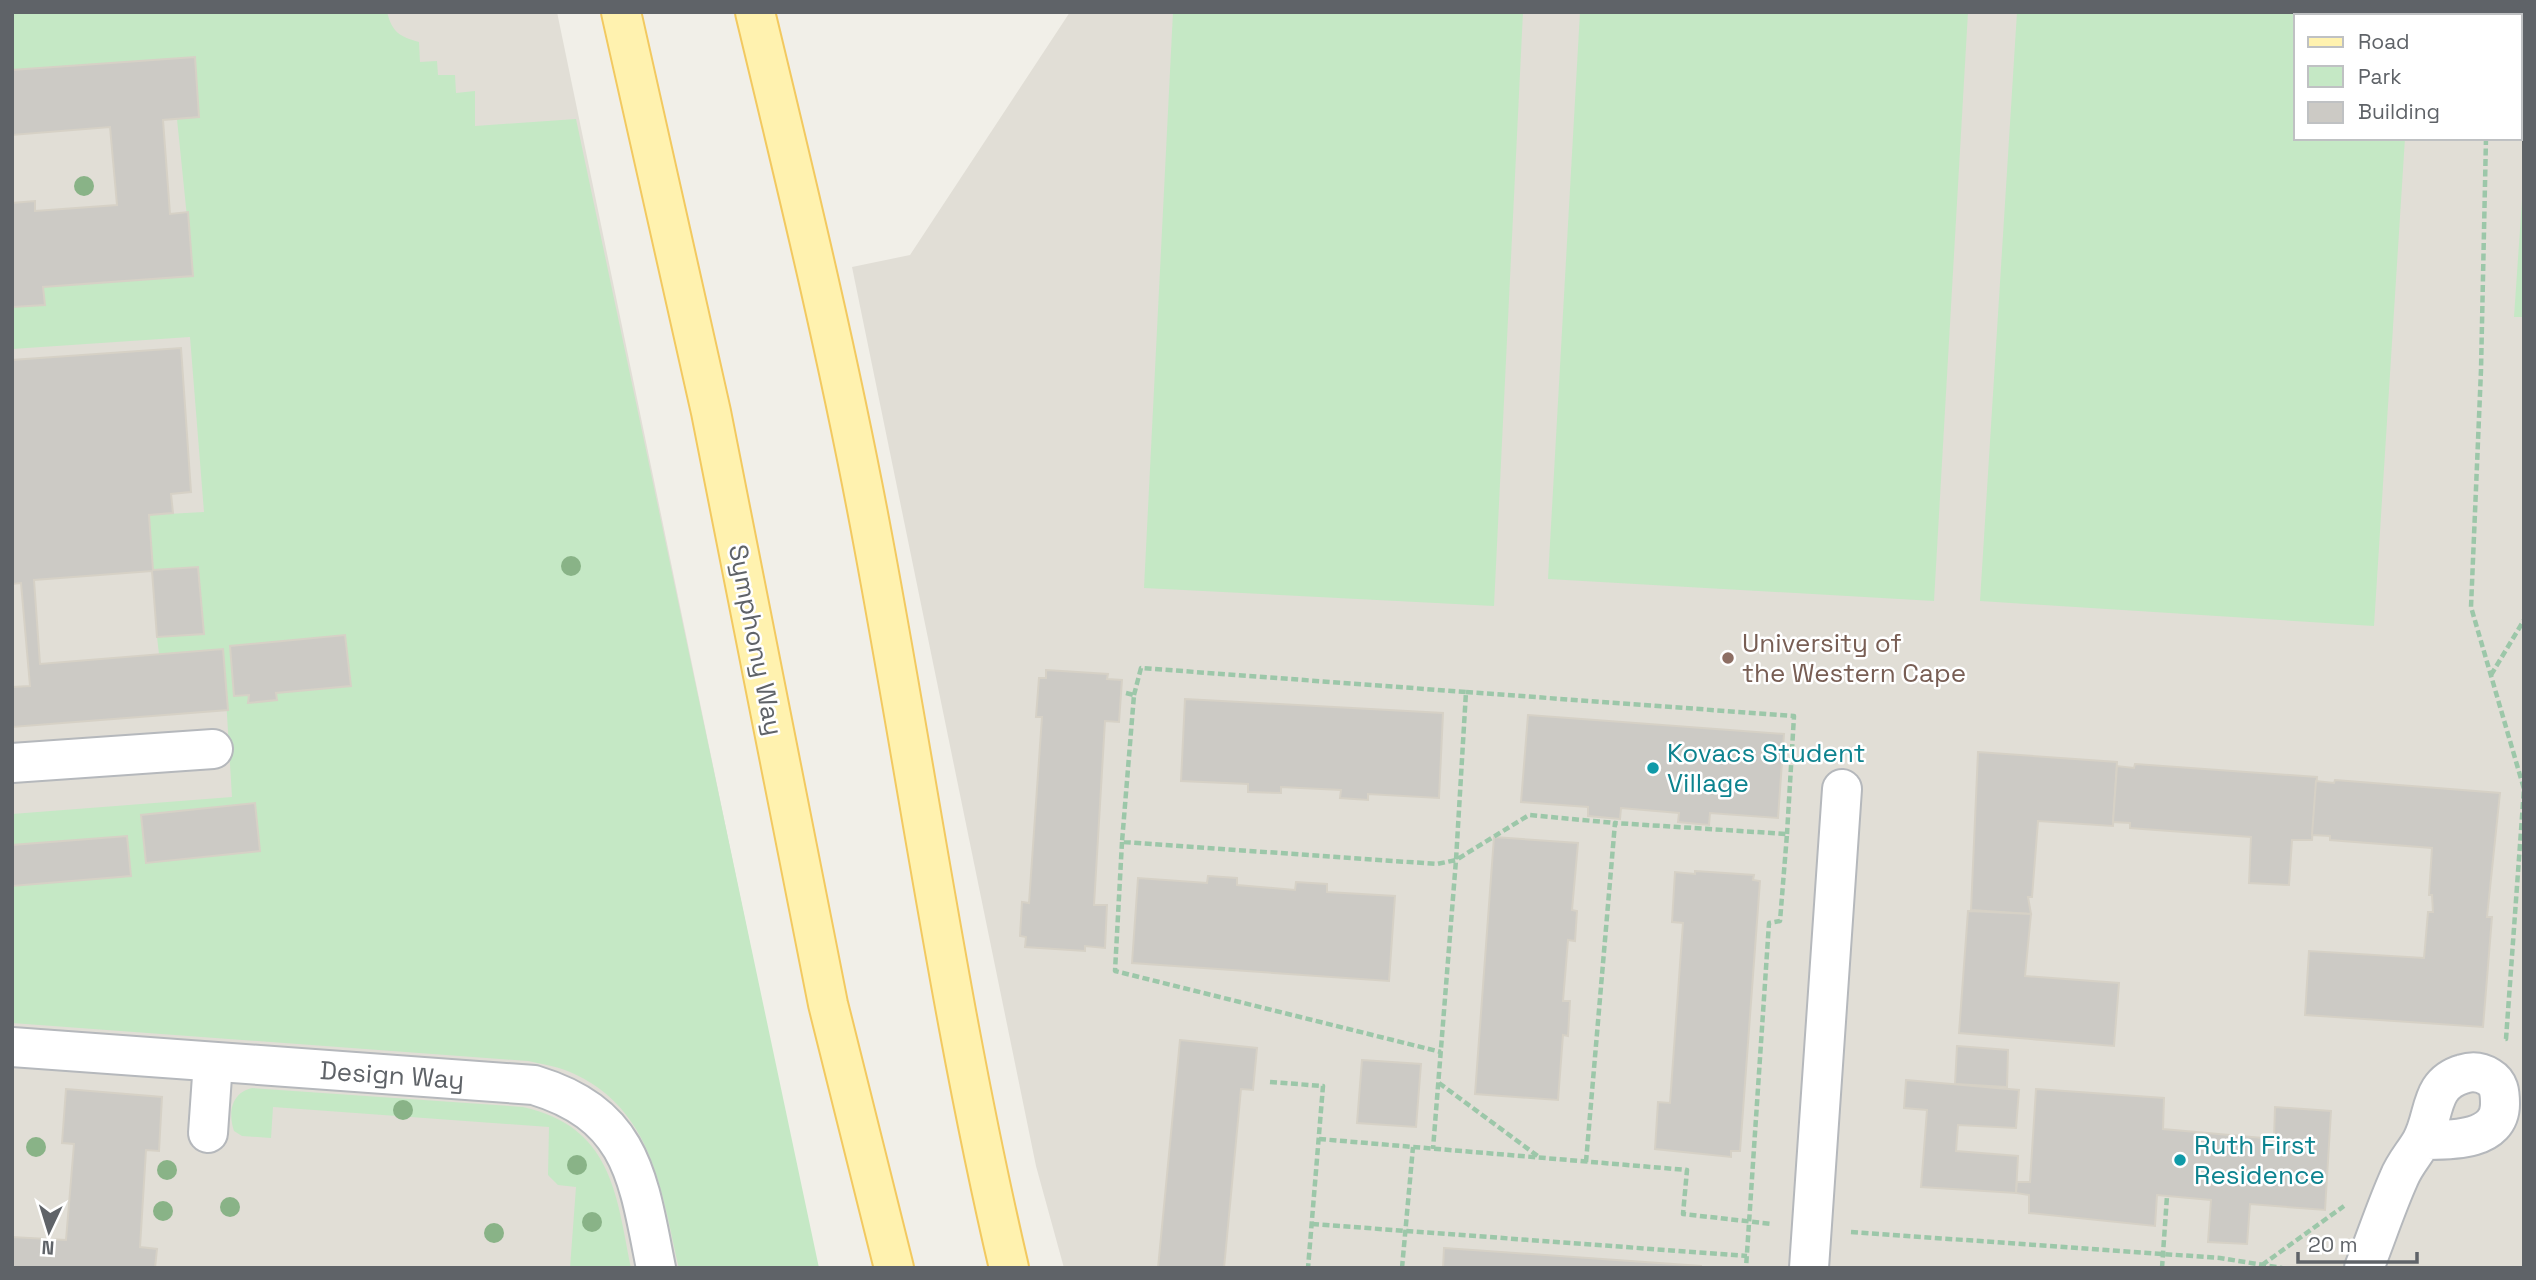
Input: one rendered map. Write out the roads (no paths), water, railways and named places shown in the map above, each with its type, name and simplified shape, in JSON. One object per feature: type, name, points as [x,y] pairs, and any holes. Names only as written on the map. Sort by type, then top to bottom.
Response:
[{"type":"main road","name":"Symphony Way","points":[[621,12],[711,412],[828,1004],[894,1268]]},
{"type":"main road","points":[[755,12],[810,238],[874,545],[954,1010],[977,1130],[1009,1268]]},
{"type":"lane","points":[[12,763],[213,749]]},
{"type":"lane","points":[[1809,1268],[1842,789]]},
{"type":"lane","name":"Design Way","points":[[12,1048],[534,1085],[565,1094],[593,1112],[611,1131],[628,1157],[640,1190],[656,1268]]},
{"type":"lane","points":[[208,1133],[213,1062]]},
{"type":"lane","points":[[2364,1268],[2399,1177],[2423,1140]]},
{"type":"place","name":"University of the Western Cape","points":[[1728,658]]},
{"type":"place","name":"Kovacs Student Village","points":[[1653,768]]},
{"type":"place","name":"Ruth First Residence","points":[[2180,1160]]}]
